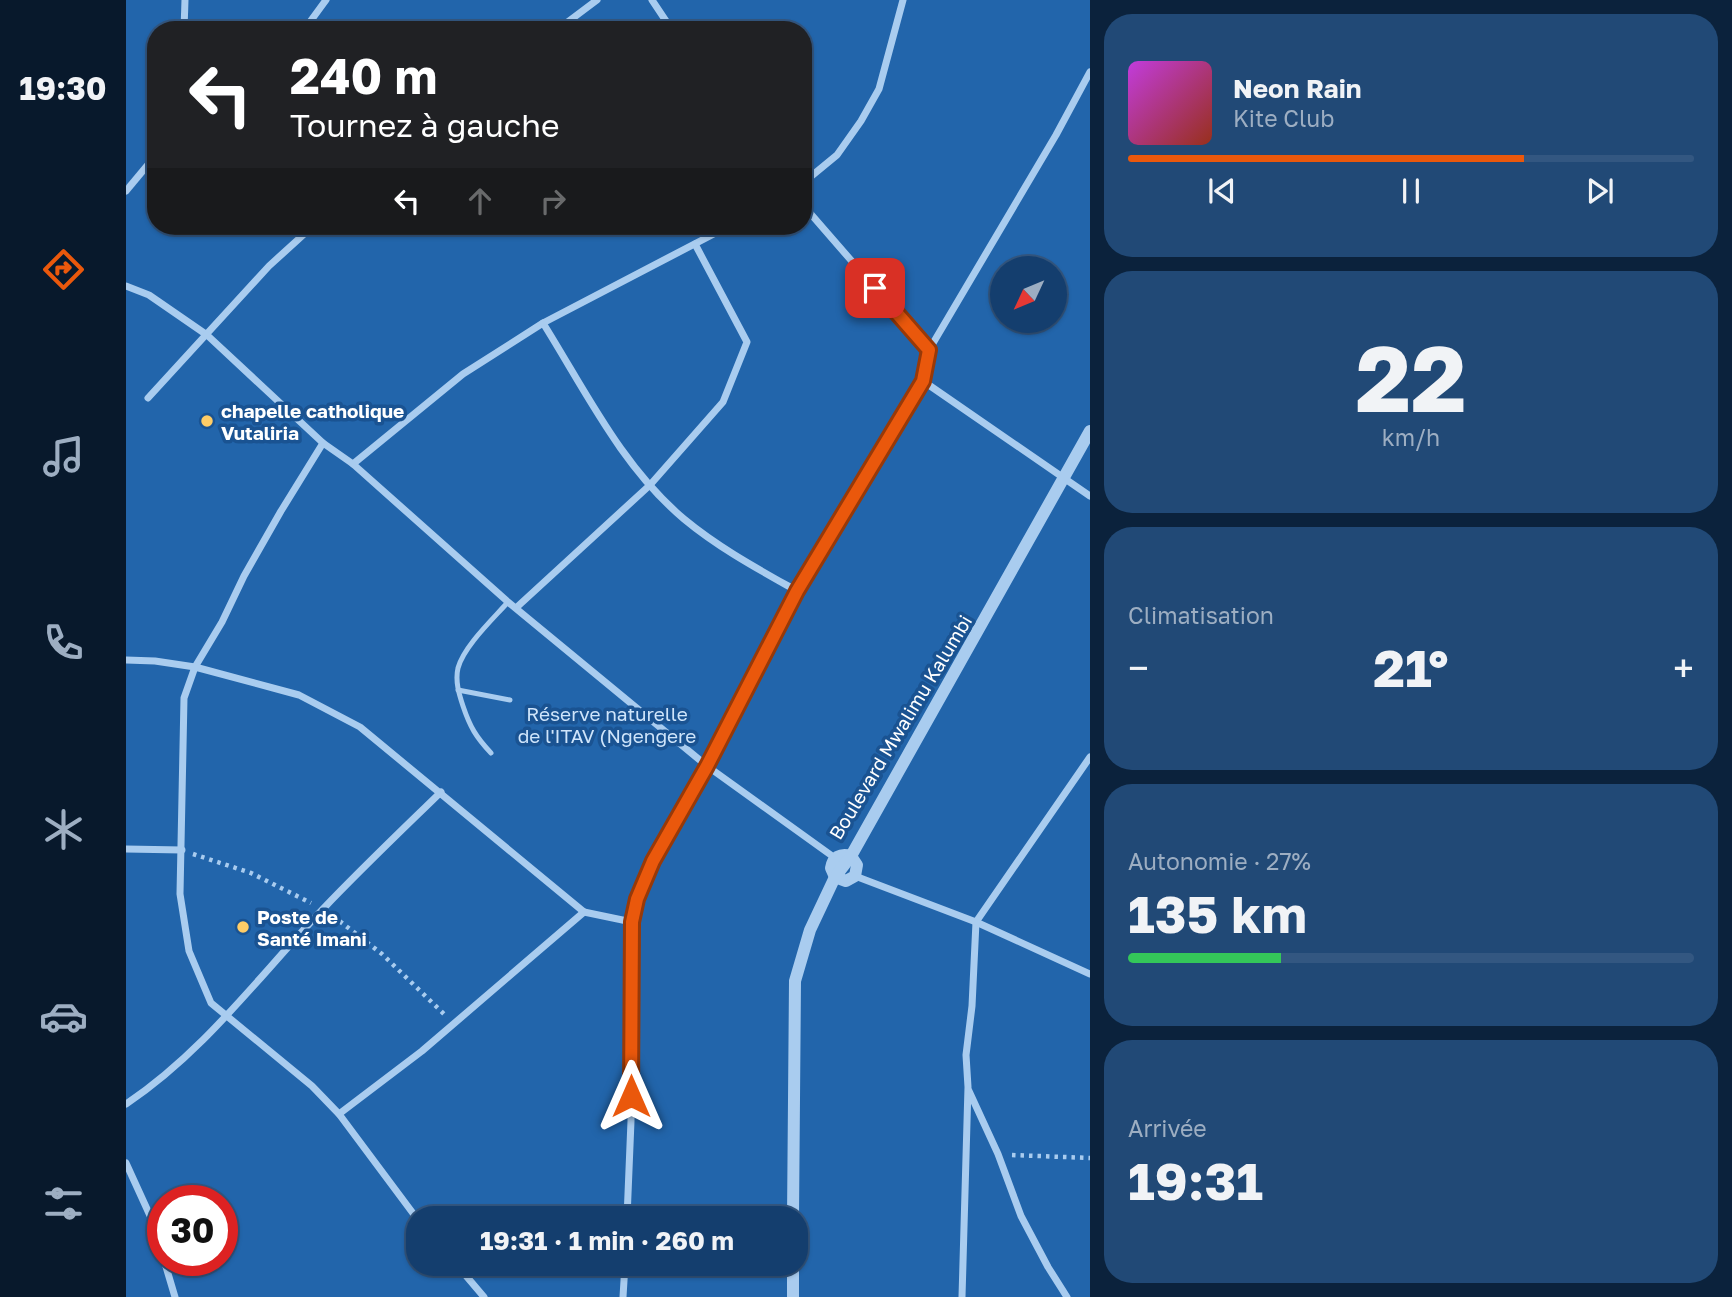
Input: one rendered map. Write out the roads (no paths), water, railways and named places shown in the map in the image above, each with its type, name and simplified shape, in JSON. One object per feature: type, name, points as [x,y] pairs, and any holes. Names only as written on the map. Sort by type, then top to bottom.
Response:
[{"type":"street","points":[[185,21],[186,0]]},
{"type":"street","points":[[311,21],[326,0]]},
{"type":"street","points":[[569,21],[597,0]]},
{"type":"street","points":[[652,0],[666,21]]},
{"type":"street","points":[[812,176],[837,155],[879,89],[903,0]]},
{"type":"street","points":[[627,1206],[631,1121],[632,922],[637,899],[653,861],[707,766],[797,591],[923,381],[929,350],[1056,135],[1090,72]]},
{"type":"street","points":[[126,191],[147,166]]},
{"type":"street","points":[[812,215],[929,350]]},
{"type":"street","points":[[148,398],[269,267],[303,235]]},
{"type":"street","points":[[353,464],[463,374],[543,323],[712,235]]},
{"type":"street","points":[[517,607],[650,485],[723,402],[747,342],[695,244]]},
{"type":"street","points":[[126,286],[149,295],[207,335],[323,443],[353,464],[508,602],[707,766],[835,858]]},
{"type":"street","points":[[543,323],[618,444],[650,485],[683,518],[722,547],[797,591]]},
{"type":"street","points":[[923,381],[1090,496]]},
{"type":"street","name":"Boulevard Mwalimu Kalumbi","points":[[793,1206],[795,981],[810,930],[835,877],[831,867],[835,858],[840,855],[851,856],[1090,431]]},
{"type":"street","points":[[323,443],[281,511],[195,667],[184,698],[180,894],[189,951],[211,1003],[312,1086],[339,1114],[408,1206]]},
{"type":"street","points":[[126,660],[195,667],[299,695],[360,727],[584,912],[632,922]]},
{"type":"street","points":[[962,1297],[968,1087],[966,1055],[972,1006],[975,922],[1090,757]]},
{"type":"street","points":[[126,1104],[194,1051],[323,908],[440,792]]},
{"type":"street","points":[[126,849],[182,850]]},
{"type":"street","points":[[851,856],[857,865],[855,876],[846,881],[835,877],[851,856]]},
{"type":"street","points":[[855,876],[975,922],[1090,974]]},
{"type":"street","points":[[339,1114],[422,1051],[584,912]]},
{"type":"street","points":[[968,1087],[998,1154],[1021,1216],[1067,1297]]},
{"type":"street","points":[[126,1163],[147,1209]]},
{"type":"street","points":[[169,1276],[175,1297]]},
{"type":"street","points":[[466,1276],[484,1297]]},
{"type":"street","points":[[623,1297],[624,1276]]},
{"type":"street","points":[[793,1276],[793,1297]]},
{"type":"lane","points":[[491,753],[476,737],[458,690],[458,669],[464,655],[508,602]]},
{"type":"lane","points":[[458,690],[510,699]]},
{"type":"place","name":"chapelle catholique Vutaliria","points":[[207,421]]},
{"type":"place","name":"Poste de Santé Imani","points":[[243,927]]},
{"type":"park label","name":"Réserve naturelle de l'ITAV (Ngengere","points":[[607,724]]}]
